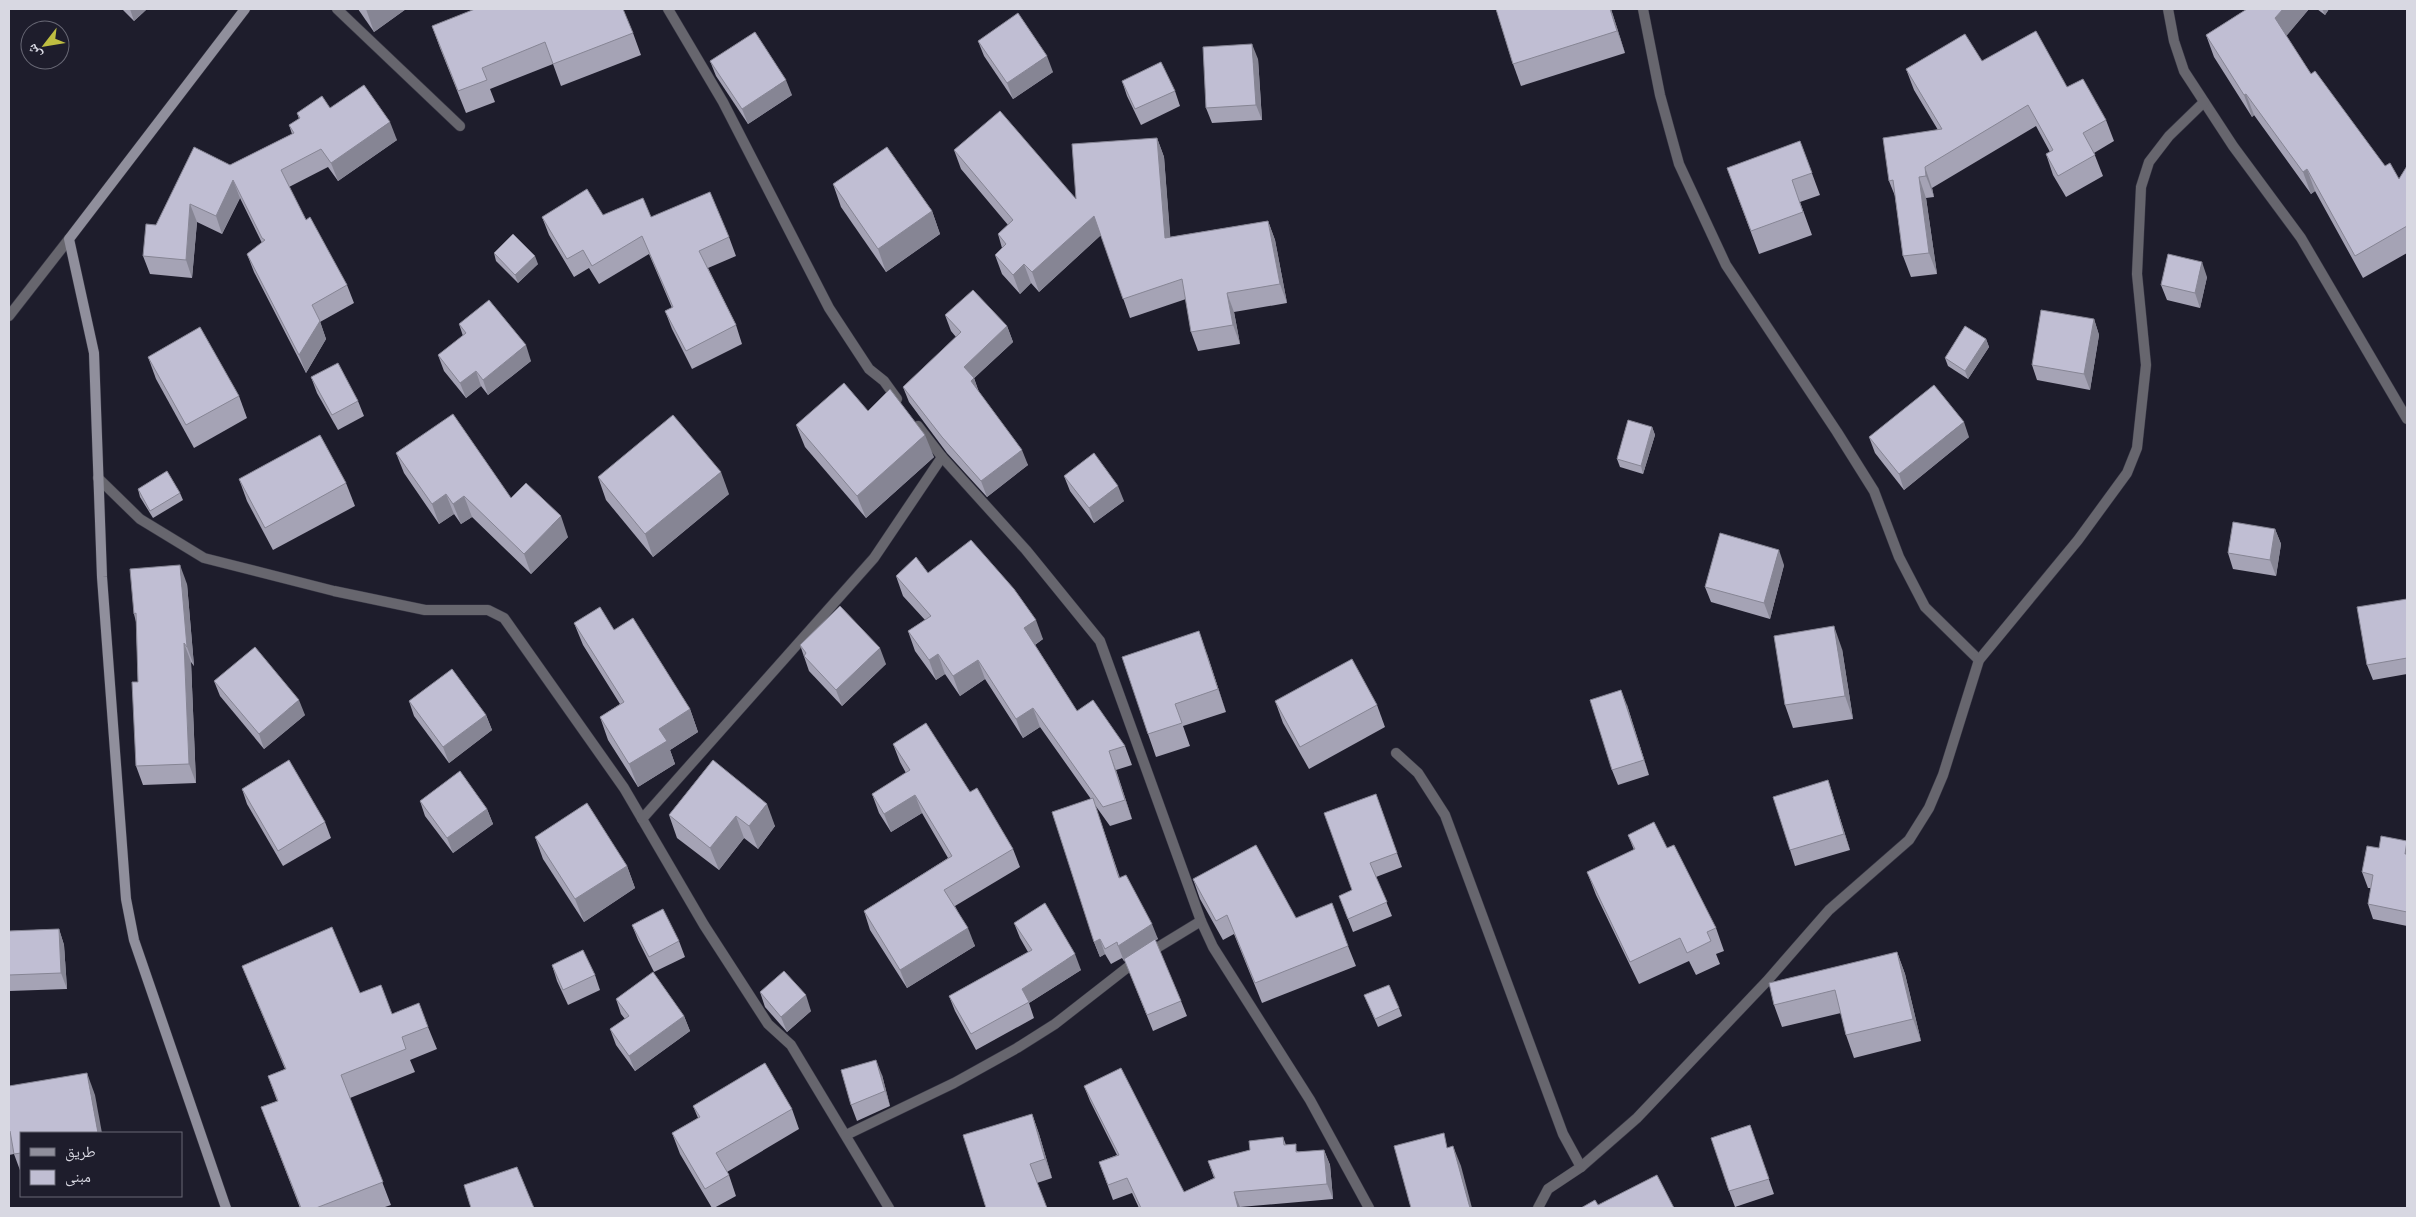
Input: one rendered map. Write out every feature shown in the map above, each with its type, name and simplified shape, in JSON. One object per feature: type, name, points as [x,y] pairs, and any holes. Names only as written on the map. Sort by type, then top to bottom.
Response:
[{"type":"street","points":[[9,316],[244,9]]},
{"type":"street","points":[[337,9],[460,126]]},
{"type":"street","points":[[668,9],[723,102],[829,308],[869,368],[884,381],[901,404]]},
{"type":"street","points":[[1643,9],[1660,95],[1679,164],[1726,265],[1874,491],[1899,557],[1925,607],[1979,660]]},
{"type":"street","points":[[2168,9],[2174,42],[2184,71],[2233,146],[2301,238],[2407,419]]},
{"type":"street","points":[[1538,1208],[1548,1189],[1581,1167],[1637,1118],[1768,981],[1829,910],[1910,840],[1929,808],[1943,775],[1979,660],[2078,540],[2127,473],[2137,448],[2146,365],[2137,274],[2141,187],[2149,162],[2169,136],[2204,102]]},
{"type":"street","points":[[69,239],[94,353],[102,577],[126,899],[134,940],[226,1208]]},
{"type":"street","points":[[913,419],[942,457],[1026,550],[1100,641],[1201,921],[1213,947],[1310,1100],[1369,1208]]},
{"type":"street","points":[[642,819],[874,558],[942,457]]},
{"type":"street","points":[[98,478],[140,519],[204,558],[315,586],[425,610],[488,610],[504,618],[624,788],[704,925],[768,1024],[791,1045],[889,1208]]},
{"type":"street","points":[[1396,753],[1418,773],[1445,815],[1563,1134],[1581,1167]]},
{"type":"street","points":[[846,1135],[954,1083],[1016,1048],[1055,1024],[1137,960],[1201,921]]},
{"type":"building","points":[[475,9],[623,9],[633,33],[553,64],[545,42],[482,68],[487,80],[458,91],[432,26]]},
{"type":"building","points":[[1496,9],[1610,9],[1617,31],[1513,64]]},
{"type":"building","points":[[2247,9],[2283,9],[2275,18],[2311,74],[2315,71],[2385,166],[2390,163],[2399,179],[2407,166],[2407,226],[2355,256],[2307,169],[2303,172],[2246,94],[2244,95],[2206,35]]},
{"type":"building","points":[[1018,13],[1047,56],[1007,83],[978,41]]},
{"type":"building","points":[[2036,31],[2067,87],[2083,79],[2106,120],[2083,133],[2095,155],[2058,176],[2046,154],[2053,150],[2028,105],[1925,167],[1926,176],[1919,177],[1929,253],[1903,256],[1893,180],[1889,181],[1883,138],[1942,129],[1906,69],[1965,34],[1982,61]]},
{"type":"building","points":[[755,32],[786,80],[742,109],[710,61]]},
{"type":"building","points":[[1252,44],[1256,105],[1206,108],[1203,47]]},
{"type":"building","points":[[1161,62],[1175,91],[1135,109],[1122,81]]},
{"type":"building","points":[[364,85],[390,122],[331,163],[321,149],[281,170],[306,220],[310,217],[347,285],[312,305],[320,321],[299,355],[247,254],[265,240],[262,238],[233,180],[216,216],[190,204],[186,260],[143,256],[146,224],[156,225],[194,147],[230,165],[294,133],[289,125],[300,118],[297,113],[322,96],[330,108]]},
{"type":"building","points":[[1000,111],[1076,199],[1072,144],[1157,138],[1165,238],[1268,221],[1280,284],[1227,293],[1233,325],[1191,332],[1182,279],[1123,299],[1094,216],[1032,272],[1024,264],[1013,275],[995,255],[1006,244],[998,234],[1013,220],[954,150]]},
{"type":"building","points":[[1800,141],[1812,173],[1792,180],[1803,212],[1751,231],[1727,168]]},
{"type":"building","points":[[887,147],[932,211],[878,249],[833,184]]},
{"type":"building","points":[[587,189],[603,215],[643,198],[651,217],[710,192],[729,237],[699,251],[736,325],[686,351],[665,311],[673,307],[642,236],[592,266],[583,250],[567,259],[542,217]]},
{"type":"building","points":[[513,234],[535,256],[515,275],[494,253]]},
{"type":"building","points":[[2168,254],[2202,262],[2195,293],[2161,285]]},
{"type":"building","points":[[973,290],[1007,326],[964,367],[974,378],[971,381],[1022,450],[981,481],[942,437],[903,387],[961,332],[945,315]]},
{"type":"building","points":[[489,300],[526,345],[483,380],[476,371],[460,383],[438,355],[466,333],[459,324]]},
{"type":"building","points":[[2041,310],[2094,319],[2084,374],[2032,365]]},
{"type":"building","points":[[1965,326],[1986,339],[1965,371],[1945,358]]},
{"type":"building","points":[[200,327],[239,396],[186,425],[148,357]]},
{"type":"building","points":[[338,363],[358,401],[332,415],[311,377]]},
{"type":"building","points":[[844,383],[868,411],[890,389],[925,435],[857,496],[796,425]]},
{"type":"building","points":[[1934,385],[1964,422],[1899,474],[1869,437]]},
{"type":"building","points":[[453,414],[511,498],[526,483],[561,516],[524,554],[464,496],[453,504],[446,494],[432,504],[396,453]]},
{"type":"building","points":[[673,415],[721,472],[645,534],[598,477]]},
{"type":"building","points":[[1628,420],[1652,427],[1641,466],[1617,459]]},
{"type":"building","points":[[320,435],[346,483],[265,528],[239,479]]},
{"type":"building","points":[[1094,453],[1118,486],[1089,508],[1064,476]]},
{"type":"building","points":[[167,471],[180,493],[150,511],[138,489]]},
{"type":"building","points":[[2233,522],[2275,529],[2270,560],[2228,553]]},
{"type":"building","points":[[1720,533],[1779,550],[1764,603],[1705,587]]},
{"type":"building","points":[[971,540],[1014,589],[1036,620],[1024,628],[1077,711],[1093,700],[1125,746],[1109,751],[1125,800],[1103,807],[1033,708],[1016,719],[978,660],[953,676],[938,654],[929,660],[908,631],[931,616],[896,576],[916,557],[928,573]]},
{"type":"building","points":[[180,565],[187,647],[184,643],[189,764],[136,766],[132,682],[138,682],[136,613],[134,614],[130,569]]},
{"type":"building","points":[[2407,599],[2407,658],[2367,665],[2357,607]]},
{"type":"building","points":[[840,606],[880,648],[836,690],[804,656],[806,653],[800,645]]},
{"type":"building","points":[[600,607],[614,630],[633,618],[690,709],[659,729],[667,741],[629,764],[600,717],[624,702],[574,623]]},
{"type":"building","points":[[1834,626],[1845,696],[1785,705],[1774,636]]},
{"type":"building","points":[[1199,631],[1218,689],[1175,704],[1182,723],[1148,734],[1122,657]]},
{"type":"building","points":[[255,647],[299,700],[259,734],[214,681]]},
{"type":"building","points":[[1352,659],[1377,705],[1300,747],[1275,701]]},
{"type":"building","points":[[452,669],[486,715],[443,747],[409,701]]},
{"type":"building","points":[[1621,690],[1644,760],[1612,770],[1590,700]]},
{"type":"building","points":[[926,723],[970,792],[977,788],[1013,849],[944,890],[968,928],[900,970],[864,911],[952,856],[915,795],[884,814],[872,794],[910,770],[893,744]]},
{"type":"building","points":[[289,760],[325,822],[278,851],[242,789]]},
{"type":"building","points":[[713,760],[767,804],[749,826],[736,816],[710,848],[669,815]]},
{"type":"building","points":[[460,771],[487,809],[447,838],[420,801]]},
{"type":"building","points":[[1828,780],[1844,834],[1790,850],[1773,797]]},
{"type":"building","points":[[1376,794],[1397,853],[1370,863],[1387,902],[1348,919],[1339,896],[1352,890],[1324,813]]},
{"type":"building","points":[[1093,798],[1119,878],[1126,875],[1152,924],[1118,946],[1117,942],[1105,949],[1100,939],[1094,942],[1052,812]]},
{"type":"building","points":[[587,803],[627,866],[575,899],[535,837]]},
{"type":"building","points":[[1654,822],[1667,848],[1674,845],[1716,928],[1707,932],[1711,941],[1687,953],[1680,938],[1630,962],[1587,872],[1635,849],[1628,835]]},
{"type":"building","points":[[2381,836],[2407,841],[2405,854],[2407,854],[2407,912],[2368,904],[2373,875],[2362,872],[2367,846],[2379,848]]},
{"type":"building","points":[[1256,845],[1296,918],[1332,903],[1348,946],[1255,983],[1227,915],[1216,921],[1193,879]]},
{"type":"building","points":[[1045,903],[1075,954],[1022,989],[1029,1002],[971,1034],[949,996],[1032,950],[1014,923]]},
{"type":"building","points":[[663,909],[679,941],[649,957],[632,925]]},
{"type":"building","points":[[332,927],[360,993],[381,985],[392,1014],[419,1003],[428,1027],[402,1037],[406,1049],[341,1075],[383,1182],[316,1208],[301,1208],[261,1107],[278,1101],[268,1076],[286,1069],[242,966]]},
{"type":"building","points":[[59,929],[61,973],[9,975],[9,931]]},
{"type":"building","points":[[1155,939],[1181,1001],[1147,1015],[1124,959]]},
{"type":"building","points":[[583,950],[595,975],[563,990],[552,965]]},
{"type":"building","points":[[1897,952],[1913,1019],[1846,1035],[1835,990],[1774,1005],[1769,983]]},
{"type":"building","points":[[784,971],[806,995],[781,1017],[760,992]]},
{"type":"building","points":[[653,972],[684,1016],[629,1056],[610,1029],[629,1016],[616,999]]},
{"type":"building","points":[[1389,985],[1399,1008],[1375,1019],[1364,995]]},
{"type":"building","points":[[876,1060],[885,1091],[851,1105],[841,1070]]},
{"type":"building","points":[[765,1063],[792,1109],[716,1153],[729,1175],[705,1189],[672,1133],[700,1117],[693,1106]]},
{"type":"building","points":[[1121,1068],[1184,1192],[1215,1178],[1208,1161],[1250,1150],[1249,1141],[1283,1137],[1284,1145],[1296,1144],[1296,1152],[1324,1150],[1327,1184],[1234,1192],[1238,1208],[1141,1208],[1127,1178],[1108,1185],[1099,1162],[1119,1155],[1084,1086]]},
{"type":"building","points":[[87,1073],[98,1132],[20,1132],[20,1153],[14,1154],[9,1131],[9,1086]]},
{"type":"building","points":[[1032,1114],[1045,1159],[1030,1164],[1047,1208],[986,1208],[963,1135]]},
{"type":"building","points":[[1750,1125],[1769,1179],[1729,1191],[1711,1138]]},
{"type":"building","points":[[1444,1133],[1447,1148],[1453,1146],[1470,1208],[1411,1208],[1394,1146]]},
{"type":"building","points":[[517,1167],[534,1208],[471,1208],[464,1185]]},
{"type":"building","points":[[1657,1175],[1674,1208],[1581,1208],[1595,1200],[1598,1205]]}]
